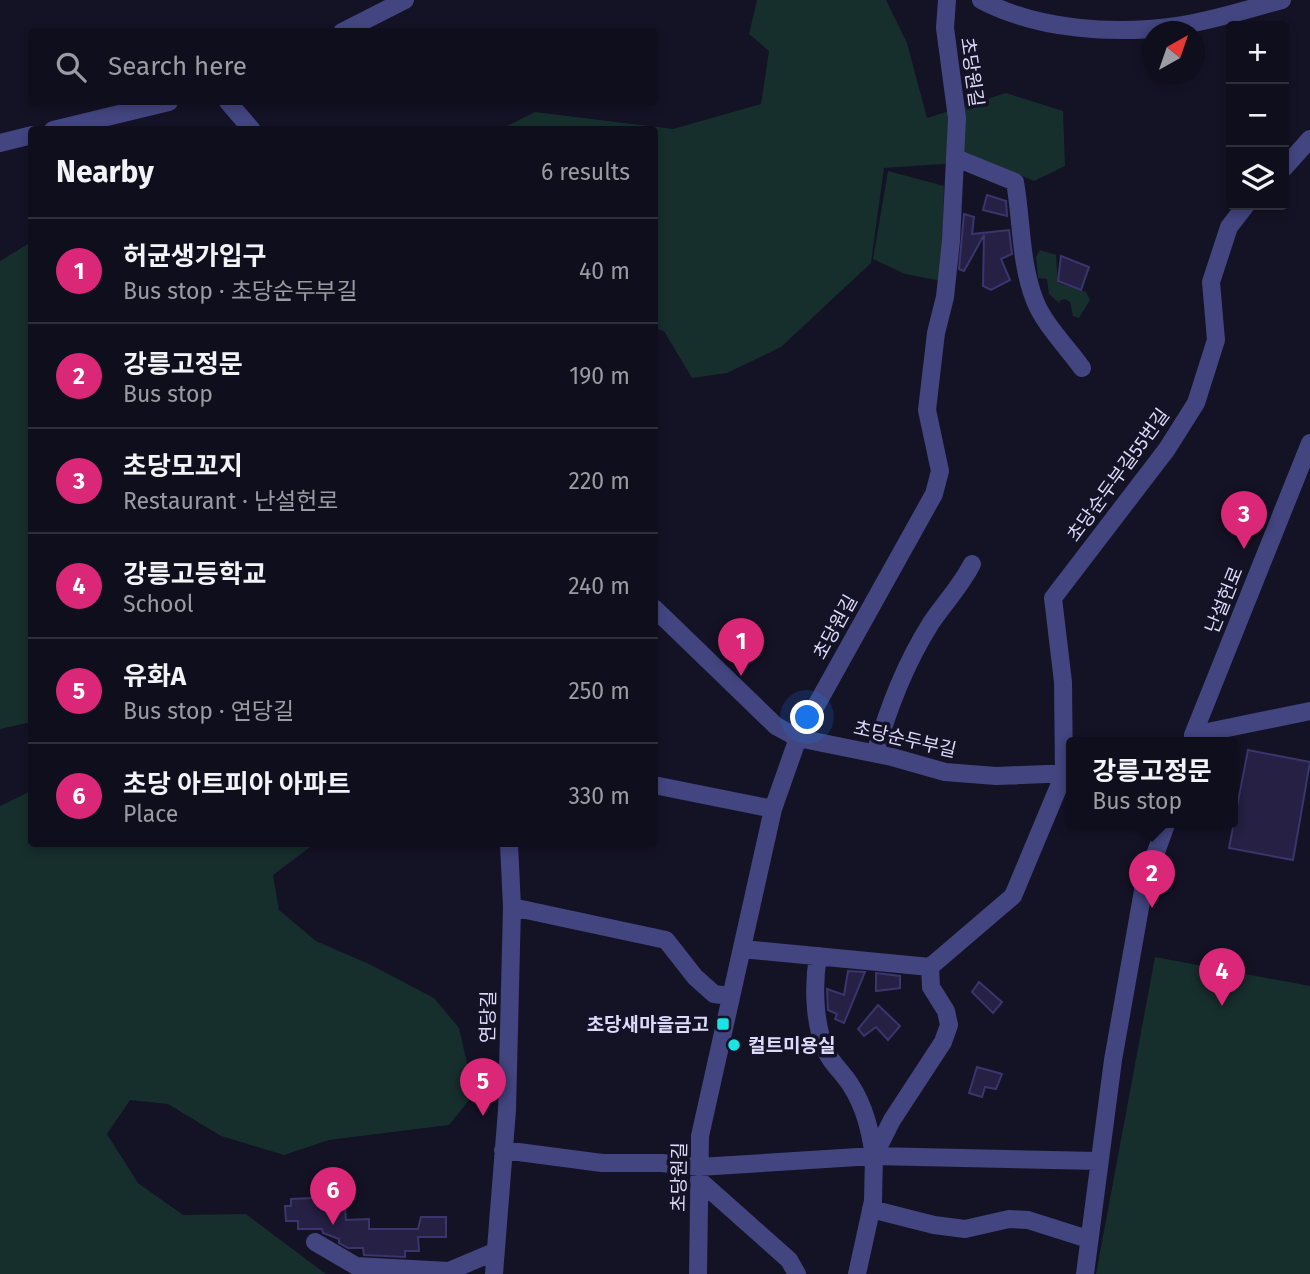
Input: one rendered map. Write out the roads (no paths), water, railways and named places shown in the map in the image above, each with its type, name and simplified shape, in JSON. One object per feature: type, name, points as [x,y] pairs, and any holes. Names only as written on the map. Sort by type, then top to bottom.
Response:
[{"type":"street","points":[[350,28],[405,0]]},
{"type":"street","name":"초당원길","points":[[698,1274],[700,1136],[773,809],[798,738],[934,494],[940,471],[928,410],[936,333],[945,297],[956,158],[957,118],[945,28],[947,0]]},
{"type":"street","points":[[981,0],[1002,11],[1058,24],[1143,30],[1180,26],[1282,0]]},
{"type":"street","points":[[70,126],[157,105]]},
{"type":"street","points":[[230,105],[248,126]]},
{"type":"street","points":[[0,143],[28,136]]},
{"type":"street","points":[[1289,162],[1310,139]]},
{"type":"street","points":[[956,158],[1015,182],[1022,225],[1023,258],[1036,303],[1082,368]]},
{"type":"street","name":"초당순두부길55번길","points":[[1066,737],[1063,682],[1053,598],[1167,449],[1196,403],[1216,340],[1211,282],[1229,227],[1242,210]]},
{"type":"street","name":"난설헌로","points":[[1193,737],[1310,443]]},
{"type":"street","points":[[875,753],[906,665],[933,620],[962,584],[972,564]]},
{"type":"street","name":"초당순두부길","points":[[658,612],[776,726],[798,738],[875,753],[945,772],[996,776],[1066,773]]},
{"type":"street","points":[[1197,737],[1310,711]]},
{"type":"street","points":[[742,949],[930,967],[1013,896],[1066,777]]},
{"type":"street","points":[[658,786],[773,809]]},
{"type":"street","points":[[1085,1274],[1099,1161],[1144,885],[1165,828]]},
{"type":"street","name":"연당길","points":[[494,1274],[507,1110],[512,907],[509,847]]},
{"type":"street","points":[[512,907],[666,940],[695,977],[714,994],[730,996]]},
{"type":"street","points":[[818,956],[814,983],[825,1050],[836,1069],[849,1083],[869,1122],[874,1156],[871,1209],[857,1274]]},
{"type":"street","points":[[874,1156],[892,1120],[943,1042],[948,1025],[946,1011],[931,987],[930,967]]},
{"type":"street","points":[[503,1150],[602,1163],[662,1163],[699,1174],[874,1156],[1099,1161]]},
{"type":"street","points":[[699,1174],[789,1260],[797,1274]]},
{"type":"street","points":[[871,1209],[934,1225],[965,1229],[1009,1219],[1028,1220],[1088,1239]]},
{"type":"street","points":[[315,1242],[356,1266],[449,1271],[494,1252]]},
{"type":"place","name":"초당모꼬지","points":[[1244,549]]},
{"type":"place","name":"허균생가입구","points":[[741,676]]},
{"type":"place","name":"강릉고정문","points":[[1152,908]]},
{"type":"place","name":"강릉고등학교","points":[[1222,1006]]},
{"type":"place","name":"초당새마을금고","points":[[723,1024]]},
{"type":"place","name":"컬트미용실","points":[[734,1045]]},
{"type":"place","name":"유화A","points":[[483,1116]]},
{"type":"place","name":"초당 아트피아 아파트","points":[[333,1225]]}]
